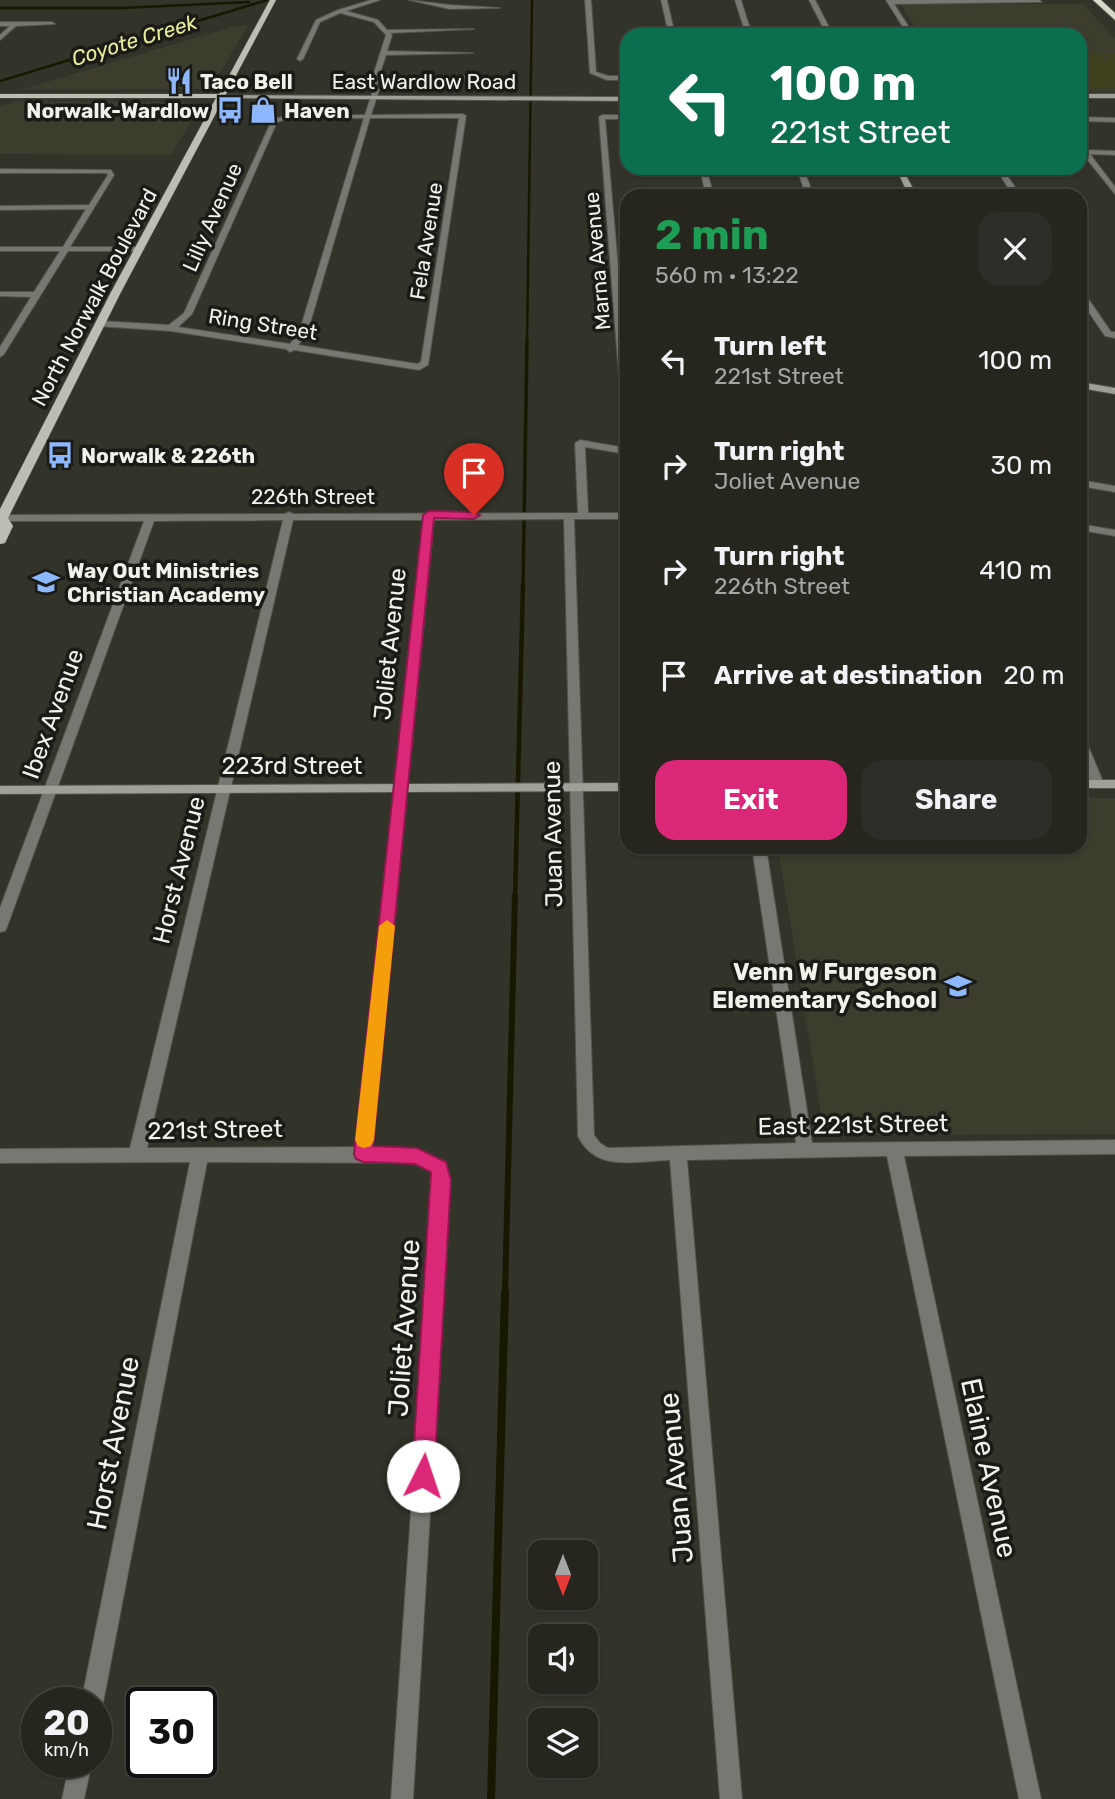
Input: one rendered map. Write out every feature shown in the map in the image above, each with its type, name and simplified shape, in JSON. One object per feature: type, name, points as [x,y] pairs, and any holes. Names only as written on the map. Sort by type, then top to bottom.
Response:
[{"type":"highway","points":[[1097,0],[1115,18]]},
{"type":"main road","name":"North Norwalk Boulevard","points":[[1,518],[100,324],[273,0]]},
{"type":"main road","name":"East Wardlow Road","points":[[0,96],[374,94],[620,97]]},
{"type":"main road","points":[[1087,97],[1115,97]]},
{"type":"main road","points":[[1087,386],[1115,391]]},
{"type":"main road","points":[[0,540],[7,526],[1,518]]},
{"type":"main road","points":[[1087,784],[1115,784]]},
{"type":"main road","name":"223rd Street","points":[[0,790],[620,787]]},
{"type":"street","points":[[300,58],[313,27],[325,17],[377,0]]},
{"type":"street","points":[[412,0],[450,8],[497,8]]},
{"type":"street","points":[[588,0],[593,73],[598,77],[620,78]]},
{"type":"street","points":[[664,0],[670,28]]},
{"type":"street","points":[[738,0],[747,28]]},
{"type":"street","points":[[813,0],[827,28]]},
{"type":"street","points":[[890,1],[1038,1]]},
{"type":"street","points":[[890,1],[907,28]]},
{"type":"street","points":[[343,10],[375,19],[397,33]]},
{"type":"street","points":[[375,19],[388,31],[397,33],[471,29]]},
{"type":"street","points":[[0,24],[52,24]]},
{"type":"street","points":[[0,38],[15,24]]},
{"type":"street","points":[[290,349],[303,334],[368,116],[388,31]]},
{"type":"street","points":[[374,94],[382,88],[395,44]]},
{"type":"street","points":[[384,53],[391,60]]},
{"type":"street","points":[[379,66],[391,60],[470,53]]},
{"type":"street","points":[[358,78],[467,78]]},
{"type":"street","name":"Fela Avenue","points":[[368,116],[463,116],[425,363],[419,367]]},
{"type":"street","name":"Lilly Avenue","points":[[171,328],[188,314],[274,121],[280,118],[368,116]]},
{"type":"street","name":"Marna Avenue","points":[[620,117],[602,117],[620,331]]},
{"type":"street","points":[[1087,119],[1115,120]]},
{"type":"street","points":[[1087,150],[1115,153]]},
{"type":"street","points":[[1087,155],[1114,190]]},
{"type":"street","points":[[0,171],[109,171],[111,175],[0,354]]},
{"type":"street","points":[[0,208],[91,207]]},
{"type":"street","points":[[0,249],[140,249]]},
{"type":"street","points":[[0,294],[37,295]]},
{"type":"street","points":[[1087,303],[1108,334],[1115,335]]},
{"type":"street","name":"Ring Street","points":[[100,324],[171,328],[290,349],[419,367]]},
{"type":"street","name":"Juan Avenue","points":[[594,1148],[586,1136],[578,787],[576,517],[580,443],[620,450]]},
{"type":"street","points":[[1087,484],[1115,489]]},
{"type":"street","name":"226th Street","points":[[1,518],[289,515],[620,516]]},
{"type":"street","name":"Horst Avenue","points":[[137,1155],[289,515]]},
{"type":"street","name":"Joliet Avenue","points":[[363,1154],[429,515]]},
{"type":"street","name":"Ibex Avenue","points":[[0,927],[150,517]]},
{"type":"street","points":[[1087,528],[1115,533]]},
{"type":"street","points":[[1087,758],[1098,784]]},
{"type":"street","points":[[760,854],[805,1150]]},
{"type":"street","name":"East 221st Street","points":[[594,1148],[606,1155],[1115,1147]]},
{"type":"street","name":"Elaine Avenue","points":[[894,1149],[1030,1799]]},
{"type":"street","name":"Juan Avenue","points":[[678,1153],[731,1799]]},
{"type":"street","name":"Horst Avenue","points":[[95,1687],[200,1154]]},
{"type":"street","name":"221st Street","points":[[0,1156],[402,1154],[429,1160]]},
{"type":"street","name":"Joliet Avenue","points":[[402,1799],[442,1180],[440,1167],[429,1160]]},
{"type":"street","points":[[74,1799],[78,1778]]},
{"type":"shaded area","points":[[1083,4],[1115,38],[1115,92],[1087,92],[1087,28],[916,28],[901,5]]},
{"type":"shaded area","points":[[235,26],[248,26],[210,89],[20,90]]},
{"type":"shaded area","points":[[1087,53],[1099,53],[1106,61],[1109,60],[1103,53],[1115,53],[1115,87],[1087,89],[1087,59],[1091,60]]},
{"type":"shaded area","points":[[15,101],[200,104],[172,155],[0,154],[0,106]]},
{"type":"shaded area","name":"Venn W Furgeson Elementary School","points":[[1087,798],[1115,798],[1115,1134],[839,1135],[823,1125],[779,854],[1087,854]]},
{"type":"waterway","name":"Coyote Creek","points":[[0,81],[267,0]]},
{"type":"waterway","points":[[527,342],[532,0]]},
{"type":"waterway","points":[[0,8],[122,8],[249,2]]},
{"type":"waterway","points":[[523,586],[527,340]]},
{"type":"waterway","points":[[515,897],[523,584]]},
{"type":"waterway","points":[[505,1294],[515,896]]},
{"type":"waterway","points":[[491,1799],[505,1292]]},
{"type":"slow traffic","points":[[364,1140],[387,926]]},
{"type":"place","name":"Taco Bell","points":[[179,81]]},
{"type":"place","name":"Norwalk-Wardlow","points":[[230,110]]},
{"type":"place","name":"Haven","points":[[263,110]]},
{"type":"place","name":"Norwalk & 226th","points":[[60,455]]},
{"type":"place","name":"Way Out Ministries Christian Academy","points":[[46,582]]},
{"type":"place","name":"Venn W Furgeson Elementary School","points":[[958,986]]},
{"type":"route","points":[[423,1476],[442,1180],[440,1167],[417,1156],[363,1154],[429,515],[474,515]]}]
